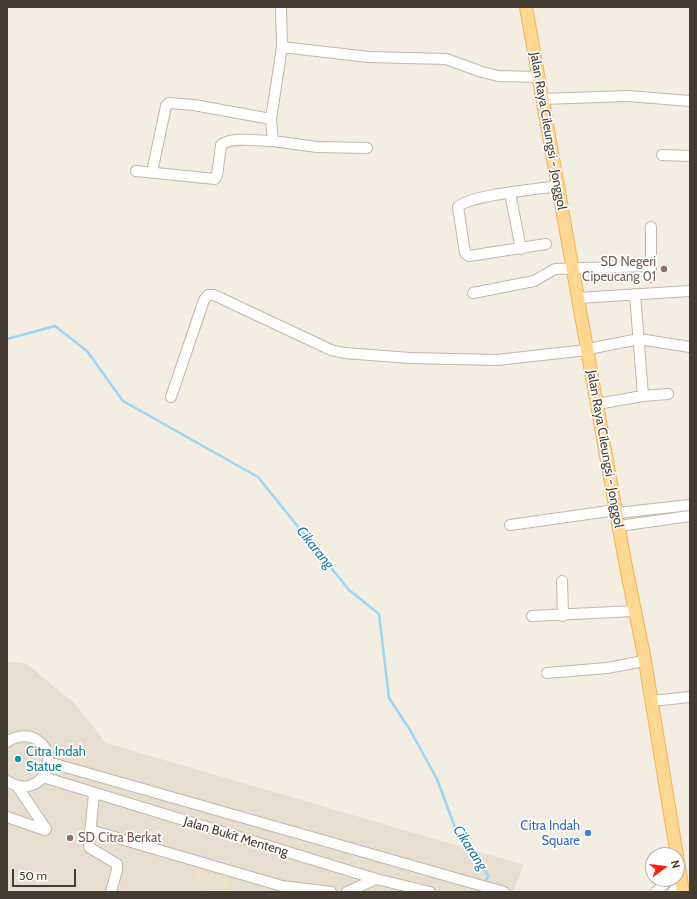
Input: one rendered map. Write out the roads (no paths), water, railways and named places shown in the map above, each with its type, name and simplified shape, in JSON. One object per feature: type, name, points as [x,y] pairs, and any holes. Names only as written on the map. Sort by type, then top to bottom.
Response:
[{"type":"main road","name":"Jalan Raya Cileungsi - Jonggol","points":[[526,7],[634,611],[652,701],[664,790],[674,847]]},
{"type":"street","points":[[273,141],[271,118],[282,47],[281,7]]},
{"type":"street","points":[[282,47],[370,57],[446,59],[498,76],[538,76]]},
{"type":"street","points":[[542,99],[628,96],[690,101]]},
{"type":"street","points":[[152,172],[166,106],[170,104],[194,105],[271,118]]},
{"type":"street","points":[[136,171],[215,179],[217,176],[221,145],[224,142],[231,140],[273,141],[317,147],[367,148]]},
{"type":"street","points":[[662,155],[690,156]]},
{"type":"street","points":[[546,244],[472,257],[465,253],[458,207],[466,202],[510,192],[558,186]]},
{"type":"street","points":[[510,192],[521,249]]},
{"type":"street","points":[[473,293],[534,281],[555,270],[651,271],[651,227]]},
{"type":"street","points":[[578,298],[690,291]]},
{"type":"street","points":[[635,294],[643,396]]},
{"type":"street","points":[[171,397],[204,300],[208,295],[214,295],[331,350],[344,353],[410,358],[497,360],[587,350],[639,339],[690,347]]},
{"type":"street","points":[[597,404],[643,396],[668,394]]},
{"type":"street","points":[[510,525],[690,505]]},
{"type":"street","points":[[620,526],[690,516]]},
{"type":"street","points":[[562,581],[563,616]]},
{"type":"street","points":[[532,616],[563,616],[634,611]]},
{"type":"street","points":[[547,673],[607,668],[644,661]]},
{"type":"street","points":[[652,701],[690,697]]},
{"type":"street","points":[[9,738],[23,736],[34,739],[43,746],[48,762],[43,777],[28,786],[11,785]]},
{"type":"street","points":[[48,762],[504,892]]},
{"type":"street","name":"Jalan Bukit Menteng","points":[[43,777],[94,794],[376,879],[427,891]]},
{"type":"street","points":[[7,817],[45,830],[46,829],[11,785]]},
{"type":"street","points":[[94,794],[90,830],[90,848],[117,864],[117,870],[111,892]]},
{"type":"street","points":[[90,830],[241,876],[302,891],[331,892]]},
{"type":"street","points":[[346,892],[376,879]]},
{"type":"street","points":[[673,892],[682,887]]},
{"type":"waterway","name":"Cikarang","points":[[7,339],[55,326],[87,351],[123,401],[258,477],[349,590],[379,614],[389,698],[410,730],[437,779],[457,833],[488,875],[485,884]]},
{"type":"place","name":"SD Negeri Cipeucang 01","points":[[664,269]]},
{"type":"place","name":"Citra Indah Statue","points":[[18,759]]},
{"type":"place","name":"Citra Indah Square","points":[[588,833]]},
{"type":"place","name":"SD Citra Berkat","points":[[70,838]]}]
